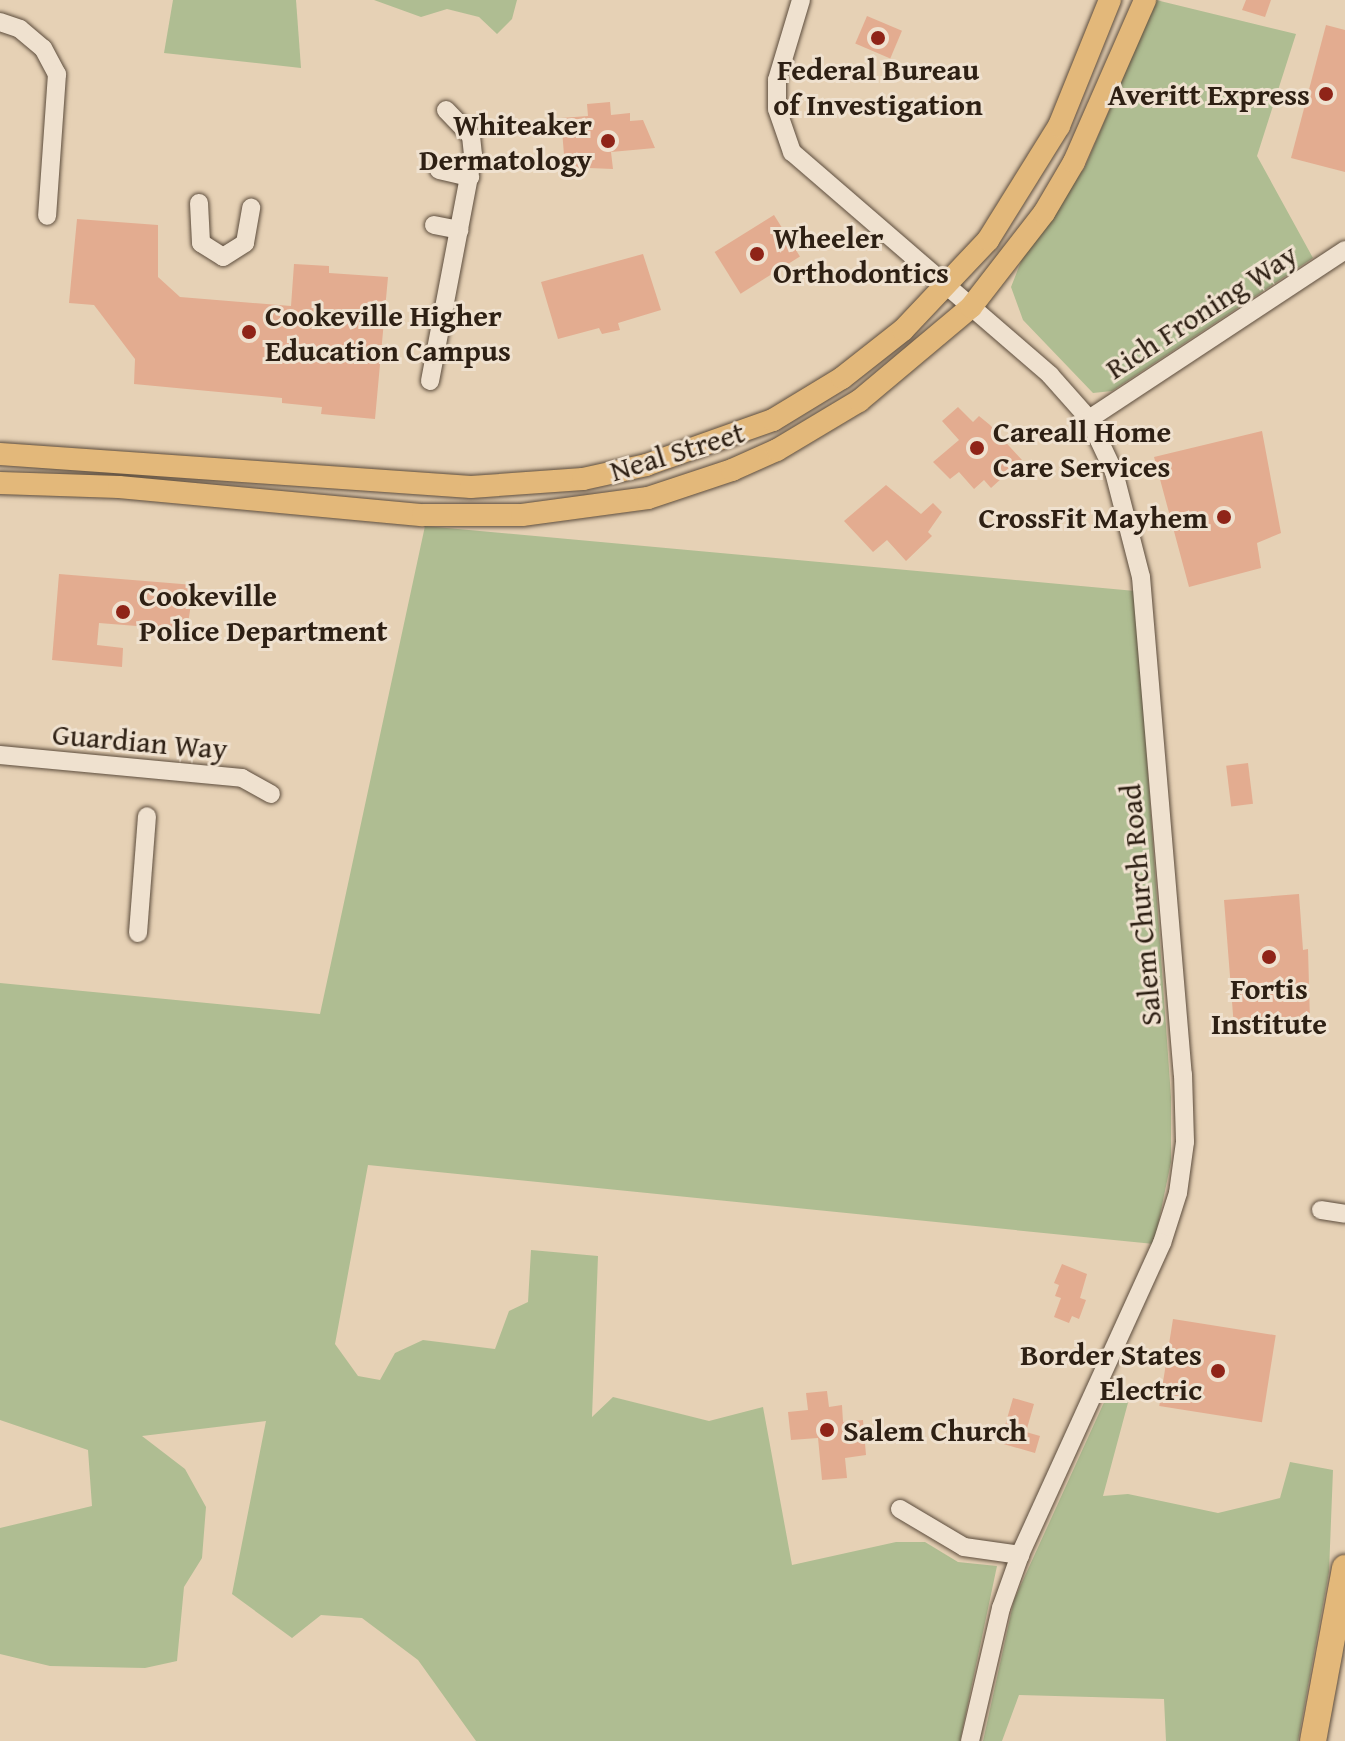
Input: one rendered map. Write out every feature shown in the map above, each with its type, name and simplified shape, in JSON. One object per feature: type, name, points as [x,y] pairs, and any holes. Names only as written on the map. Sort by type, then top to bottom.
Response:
[{"type":"highway","points":[[1313,1741],[1345,1568]]},
{"type":"main road","name":"Neal Street","points":[[0,454],[471,487],[583,479],[698,450],[773,420],[842,378],[949,287],[1031,178],[1059,126],[1110,0]]},
{"type":"main road","name":"Neal Street","points":[[0,483],[119,487],[468,516],[597,506],[706,479],[777,450],[859,401],[971,307],[1044,213],[1074,162],[1145,0]]},
{"type":"main road","points":[[698,450],[706,479]]},
{"type":"street","name":"Salem Church Road","points":[[801,0],[777,80],[777,109],[792,152],[1050,375],[1089,419],[1114,472],[1141,577],[1185,1142],[1178,1193],[1162,1243],[1020,1555],[1001,1608],[970,1741]]},
{"type":"street","points":[[0,22],[20,29],[43,48],[57,74],[47,216]]},
{"type":"street","points":[[430,381],[470,177],[471,136],[446,110]]},
{"type":"street","points":[[439,170],[470,177]]},
{"type":"street","points":[[199,203],[201,243],[223,257],[245,243],[251,208]]},
{"type":"street","points":[[434,225],[460,230]]},
{"type":"street","name":"Rich Froning Way","points":[[1089,419],[1345,250]]},
{"type":"street","name":"Guardian Way","points":[[0,755],[242,778],[271,794]]},
{"type":"street","points":[[138,933],[147,816]]},
{"type":"street","points":[[1321,1210],[1345,1214]]},
{"type":"street","points":[[900,1509],[964,1547],[1020,1555]]},
{"type":"green space","points":[[173,0],[296,0],[301,68],[164,53]]},
{"type":"green space","points":[[374,0],[517,0],[512,19],[497,34],[479,17],[447,9],[421,17]]},
{"type":"green space","points":[[1156,0],[1296,34],[1257,156],[1313,258],[1112,391],[1093,393],[1023,320],[1011,287],[1022,259],[1085,167]]},
{"type":"green space","points":[[425,526],[1135,591],[1171,1097],[1171,1162],[1154,1244],[368,1165],[335,1344],[358,1376],[380,1380],[395,1353],[423,1340],[495,1349],[509,1311],[528,1302],[531,1250],[598,1256],[592,1417],[613,1397],[709,1421],[763,1407],[792,1565],[896,1542],[925,1542],[958,1562],[997,1566],[960,1741],[476,1741],[418,1660],[362,1618],[321,1615],[292,1638],[232,1594],[266,1421],[142,1436],[185,1469],[206,1507],[202,1558],[184,1587],[177,1661],[145,1668],[50,1666],[0,1654],[0,1528],[92,1506],[88,1450],[0,1420],[0,983],[320,1014]]},
{"type":"green space","points":[[1111,1387],[1129,1399],[1103,1496],[1128,1494],[1218,1513],[1280,1498],[1290,1462],[1333,1470],[1329,1572],[1298,1741],[1166,1741],[1164,1699],[1019,1695],[1002,1741],[983,1741],[1014,1600]]},
{"type":"building","points":[[1246,0],[1271,0],[1265,17],[1242,10]]},
{"type":"building","name":"Federal Bureau of Investigation","points":[[867,16],[902,31],[890,58],[855,44]]},
{"type":"building","name":"Averitt Express","points":[[1326,25],[1345,30],[1345,172],[1291,158]]},
{"type":"building","name":"Whiteaker Dermatology","points":[[610,102],[611,115],[630,113],[630,121],[643,120],[655,148],[611,152],[613,169],[565,167],[561,118],[588,116],[587,104]]},
{"type":"building","name":"Wheeler Orthodontics","points":[[774,215],[800,257],[741,294],[715,252]]},
{"type":"building","name":"Cookeville Higher Education Campus","points":[[77,219],[158,225],[158,277],[180,297],[291,306],[294,264],[329,266],[329,273],[388,277],[375,419],[321,414],[322,407],[282,403],[282,398],[134,384],[135,359],[94,305],[69,303]]},
{"type":"building","points":[[643,254],[661,310],[618,323],[620,330],[602,334],[599,328],[558,339],[541,282]]},
{"type":"building","name":"Careall Home Care Services","points":[[958,407],[973,422],[979,416],[990,425],[1022,460],[991,488],[984,480],[974,489],[959,472],[950,479],[933,462],[959,440],[942,421]]},
{"type":"building","name":"CrossFit Mayhem","points":[[1262,431],[1281,533],[1257,543],[1261,568],[1189,587],[1154,457]]},
{"type":"building","points":[[886,485],[921,514],[933,503],[942,512],[928,532],[932,536],[906,561],[887,540],[873,552],[844,521]]},
{"type":"building","name":"Cookeville Police Department","points":[[59,574],[194,585],[187,630],[99,623],[97,645],[123,648],[122,667],[52,660]]},
{"type":"building","points":[[1248,763],[1253,804],[1231,806],[1226,766]]},
{"type":"building","name":"Fortis Institute","points":[[1299,894],[1303,950],[1308,949],[1310,1021],[1234,1027],[1224,900]]},
{"type":"building","points":[[1062,1264],[1087,1274],[1080,1298],[1086,1300],[1079,1319],[1072,1316],[1069,1323],[1054,1317],[1061,1298],[1055,1296],[1059,1285],[1054,1283]]},
{"type":"building","name":"Border States Electric","points":[[1173,1319],[1276,1335],[1262,1422],[1159,1406]]},
{"type":"building","name":"Salem Church","points":[[827,1391],[829,1407],[842,1405],[843,1422],[863,1420],[866,1455],[845,1458],[847,1478],[822,1480],[818,1438],[791,1440],[788,1412],[808,1410],[806,1393]]},
{"type":"building","points":[[1013,1398],[1034,1404],[1026,1432],[1040,1436],[1035,1453],[1000,1443]]},
{"type":"place","name":"Federal Bureau of Investigation","points":[[878,38]]},
{"type":"place","name":"Averitt Express","points":[[1326,94]]},
{"type":"place","name":"Whiteaker Dermatology","points":[[608,141]]},
{"type":"place","name":"Wheeler Orthodontics","points":[[757,254]]},
{"type":"place","name":"Cookeville Higher Education Campus","points":[[249,332]]},
{"type":"place","name":"Careall Home Care Services","points":[[977,448]]},
{"type":"place","name":"CrossFit Mayhem","points":[[1224,517]]},
{"type":"place","name":"Cookeville Police Department","points":[[123,612]]},
{"type":"place","name":"Fortis Institute","points":[[1269,957]]},
{"type":"place","name":"Border States Electric","points":[[1218,1371]]},
{"type":"place","name":"Salem Church","points":[[827,1430]]}]
